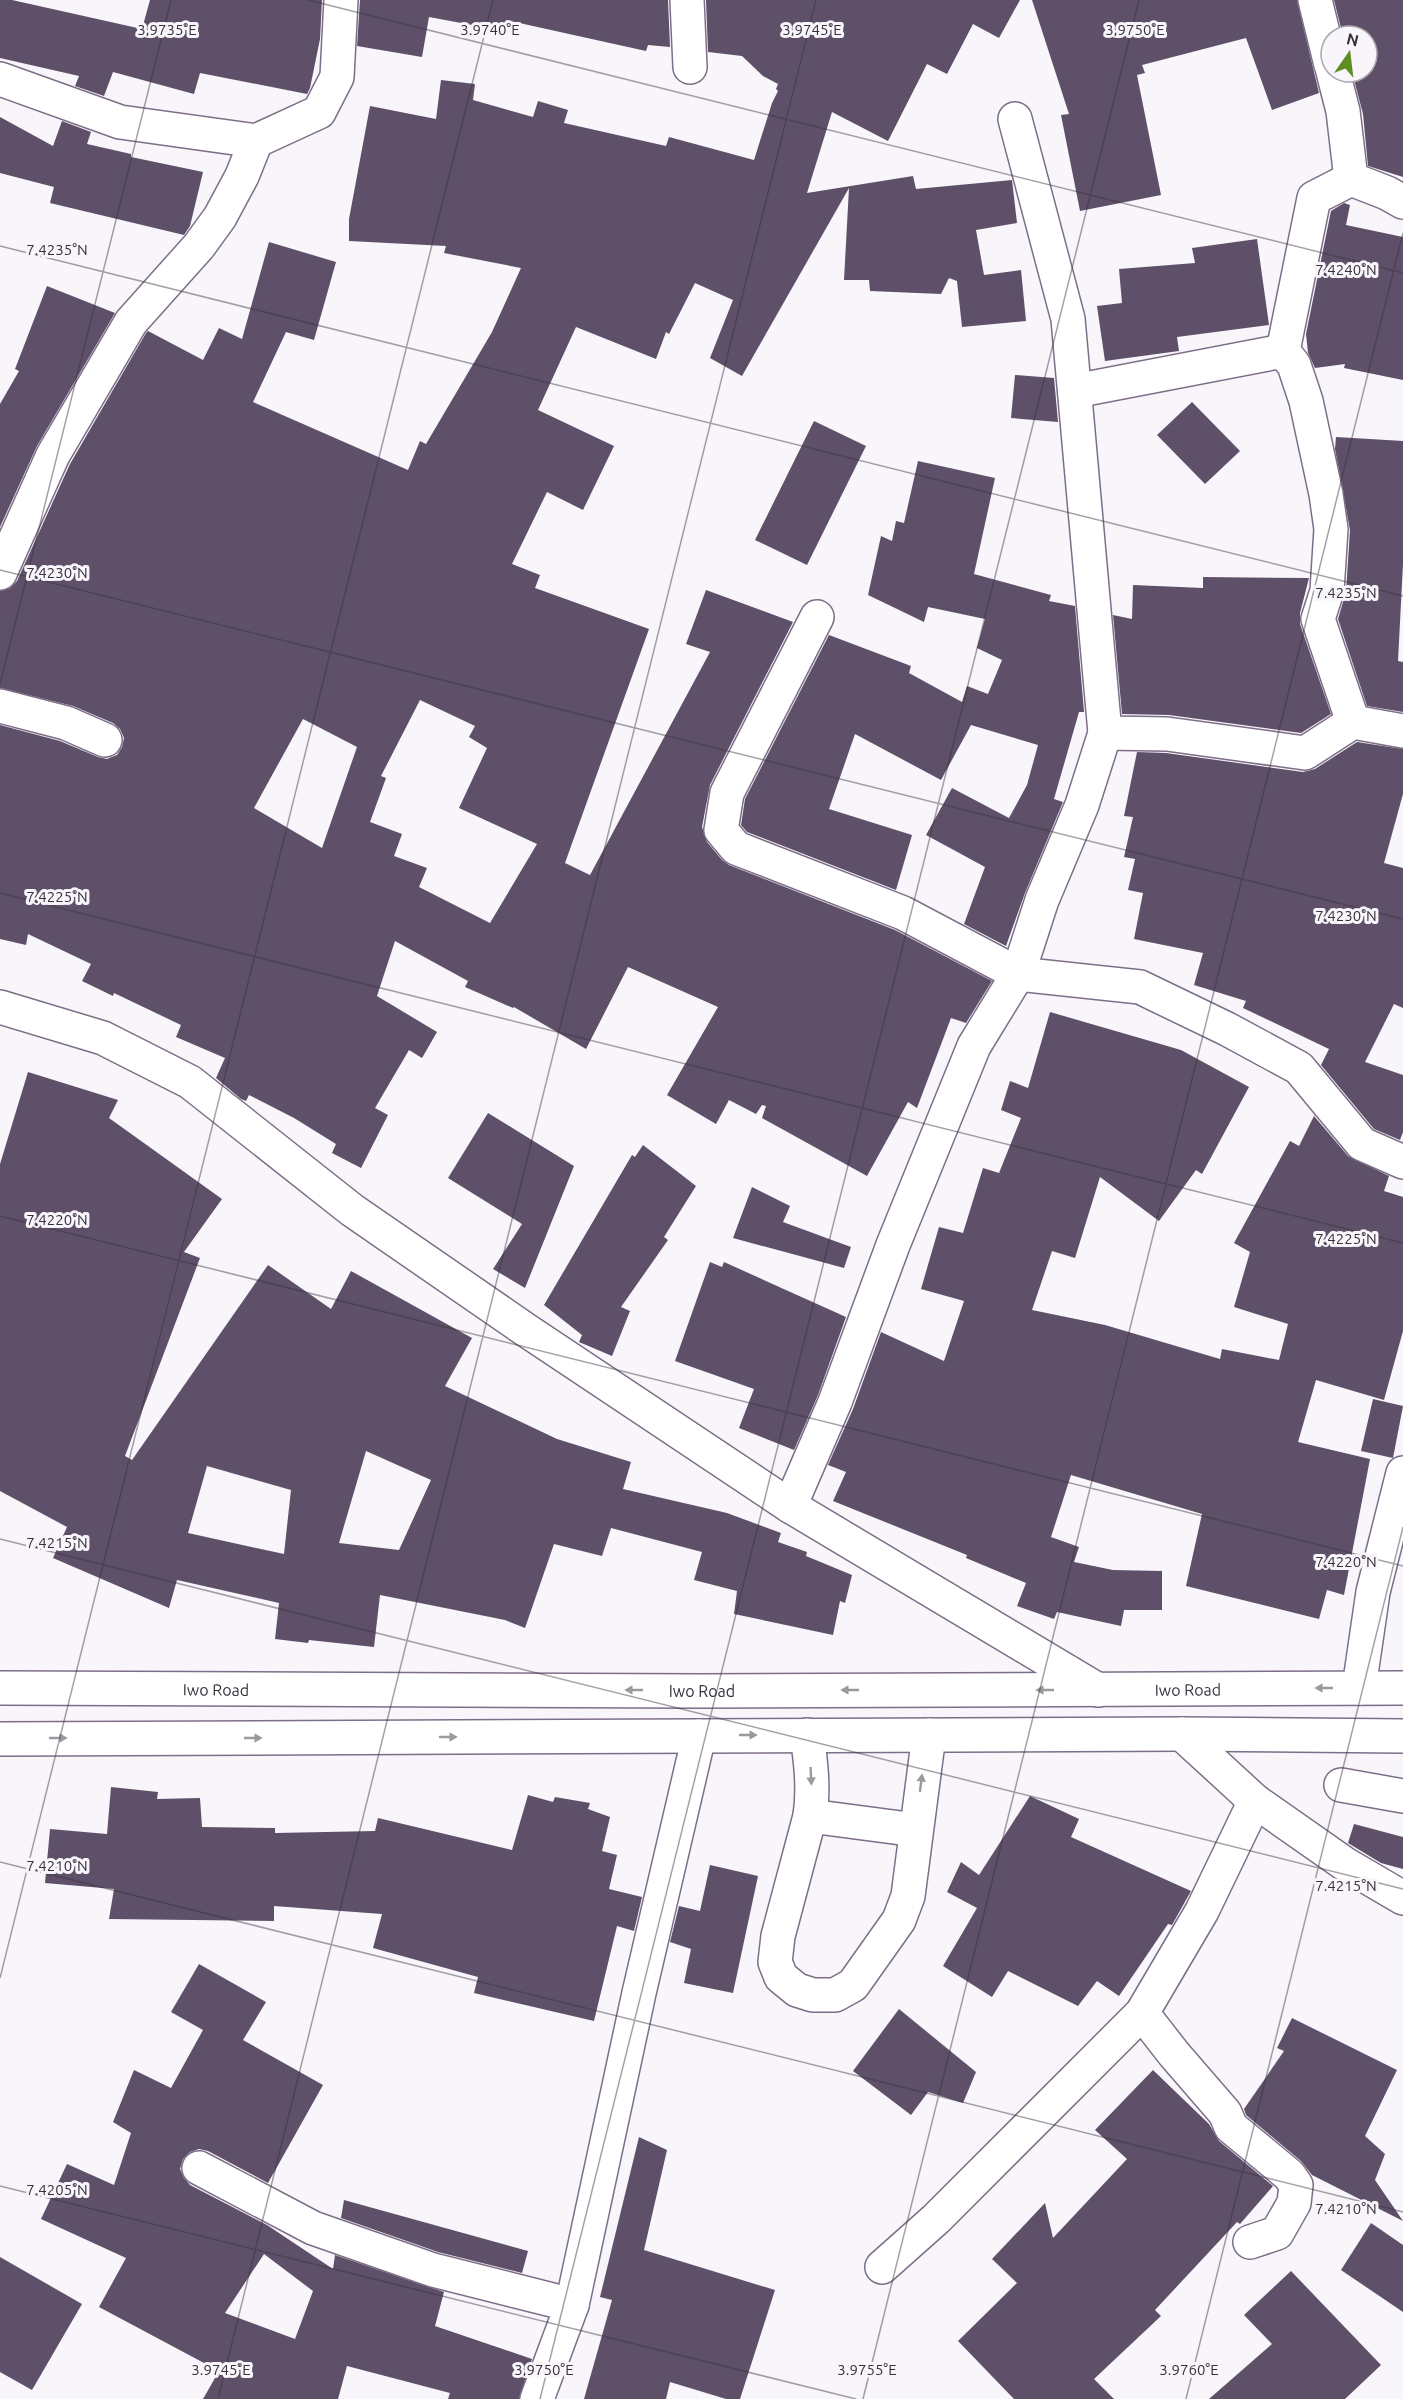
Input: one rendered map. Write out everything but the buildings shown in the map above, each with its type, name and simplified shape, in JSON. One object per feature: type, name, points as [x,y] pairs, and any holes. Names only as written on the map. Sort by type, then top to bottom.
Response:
[{"type":"street","points":[[0,78],[120,122],[256,141],[319,112],[337,77],[341,0]]},
{"type":"street","points":[[687,0],[690,67]]},
{"type":"street","points":[[1315,0],[1321,24]]},
{"type":"street","points":[[1336,84],[1352,179]]},
{"type":"street","points":[[790,1506],[835,1402],[893,1245],[974,1046],[1018,974],[1042,900],[1082,805],[1105,733],[1068,319],[1015,119]]},
{"type":"street","points":[[0,573],[53,455],[131,322],[199,246],[220,217],[242,176],[256,141]]},
{"type":"street","points":[[1282,351],[1314,198],[1352,179],[1403,202]]},
{"type":"street","points":[[1075,391],[1282,351]]},
{"type":"street","points":[[1282,351],[1293,364],[1306,401],[1326,494],[1331,529],[1328,580],[1318,620],[1353,722]]},
{"type":"street","points":[[817,617],[726,793],[721,830],[736,848],[903,913],[1018,974],[1140,987],[1227,1029],[1299,1068],[1362,1144],[1403,1162]]},
{"type":"street","points":[[0,705],[66,723],[105,740]]},
{"type":"street","points":[[1105,733],[1167,734],[1305,753],[1353,722],[1403,731]]},
{"type":"street","points":[[0,1007],[104,1038],[190,1083],[352,1210],[544,1343],[790,1506],[1098,1690]]},
{"type":"street","points":[[1359,1688],[1373,1592],[1403,1473]]},
{"type":"street","name":"Iwo Road","points":[[0,1688],[1098,1690],[1403,1688]]},
{"type":"street","points":[[1182,1734],[1255,1801],[1345,1864],[1403,1898]]},
{"type":"street","points":[[0,1739],[1182,1734],[1403,1736]]},
{"type":"street","points":[[807,1735],[812,1771],[810,1816],[778,1936],[775,1962],[781,1977],[797,1989],[813,1995],[835,1995],[853,1985],[899,1920],[908,1896],[928,1735]]},
{"type":"street","points":[[537,2399],[572,2305],[639,1993],[699,1736]]},
{"type":"street","points":[[1341,1785],[1403,1796]]},
{"type":"street","points":[[882,2267],[936,2219],[1142,2013],[1202,1911],[1255,1801]]},
{"type":"street","points":[[810,1816],[916,1830]]},
{"type":"street","points":[[1142,2013],[1225,2114],[1232,2127],[1289,2175],[1296,2185],[1294,2203],[1277,2233],[1250,2242]]},
{"type":"street","points":[[199,2168],[313,2228],[433,2270],[572,2305]]}]
